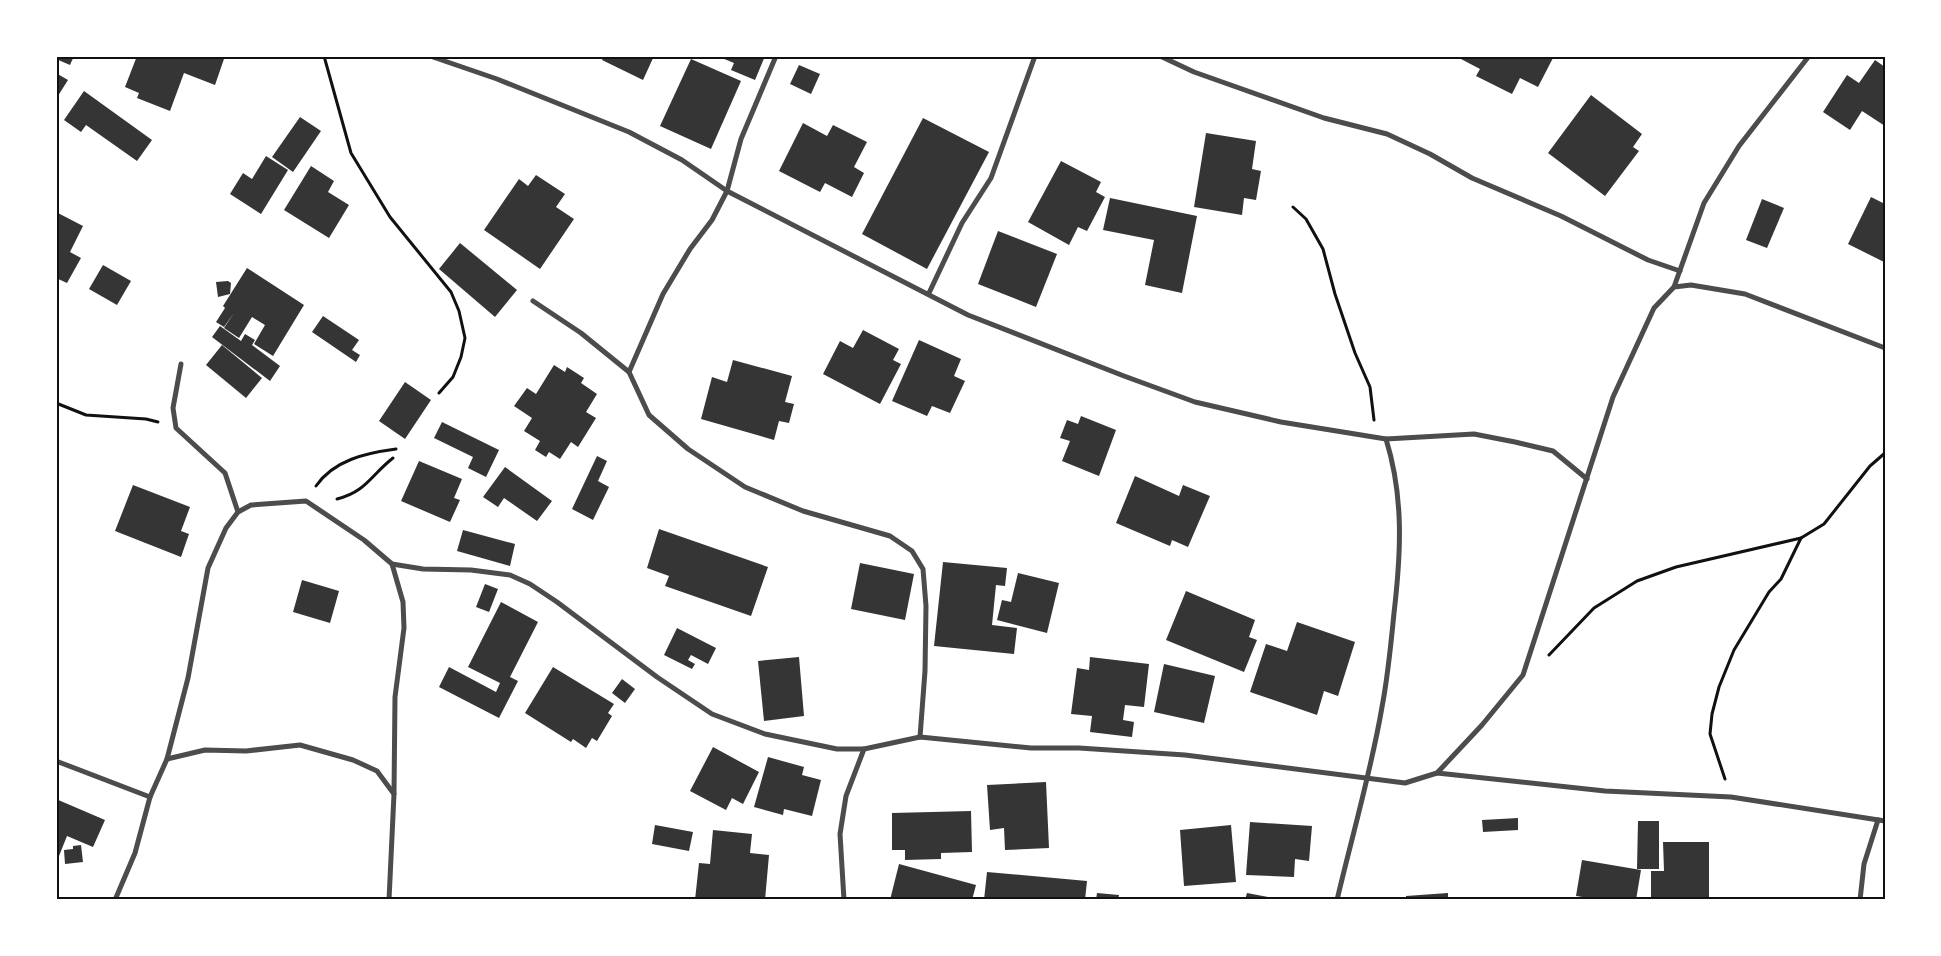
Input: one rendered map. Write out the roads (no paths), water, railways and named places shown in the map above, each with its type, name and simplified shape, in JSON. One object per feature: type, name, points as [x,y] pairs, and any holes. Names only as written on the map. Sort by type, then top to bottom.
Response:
[{"type":"street","points":[[430,56],[497,79],[629,132],[682,160],[727,191],[929,293],[968,315],[1196,402],[1281,422],[1377,438],[1474,434],[1553,451],[1587,479]]},
{"type":"street","points":[[629,372],[663,294],[690,249],[712,220],[727,191],[741,139],[776,56]]},
{"type":"street","points":[[929,293],[962,223],[990,178],[1035,56]]},
{"type":"street","points":[[1160,56],[1194,72],[1324,118],[1387,134],[1430,154],[1472,178],[1561,216],[1648,260],[1680,271]]},
{"type":"street","points":[[1437,773],[1482,725],[1523,675],[1613,397],[1638,341],[1654,308],[1674,288],[1704,203],[1739,146],[1810,56]]},
{"type":"street","points":[[1674,288],[1691,285],[1745,294],[1885,348]]},
{"type":"street","points":[[534,301],[581,333],[629,372],[650,415],[688,449],[744,486],[803,511],[890,536],[912,551],[923,569],[926,606],[925,671],[920,737]]},
{"type":"street","points":[[181,364],[173,408],[176,428],[225,473],[238,512]]},
{"type":"street","points":[[1337,900],[1382,707],[1399,569],[1399,509],[1395,469],[1386,439]]},
{"type":"street","points":[[115,900],[135,853],[150,797],[167,759],[188,678],[208,568],[226,528],[238,512],[252,505],[306,501],[364,540],[392,564],[423,569],[471,570],[510,574],[530,584],[657,677],[712,714],[765,734],[836,749],[864,749],[920,737],[1031,748],[1079,748],[1185,756],[1405,783],[1437,773],[1605,791],[1731,797],[1885,821]]},
{"type":"street","points":[[389,900],[394,794],[395,697],[404,628],[403,602],[392,564]]},
{"type":"street","points":[[167,759],[204,750],[246,751],[300,745],[353,760],[377,771],[394,794]]},
{"type":"street","points":[[844,900],[842,824],[846,796],[864,749]]},
{"type":"street","points":[[56,761],[150,797]]},
{"type":"street","points":[[1860,900],[1864,864],[1878,820]]}]
